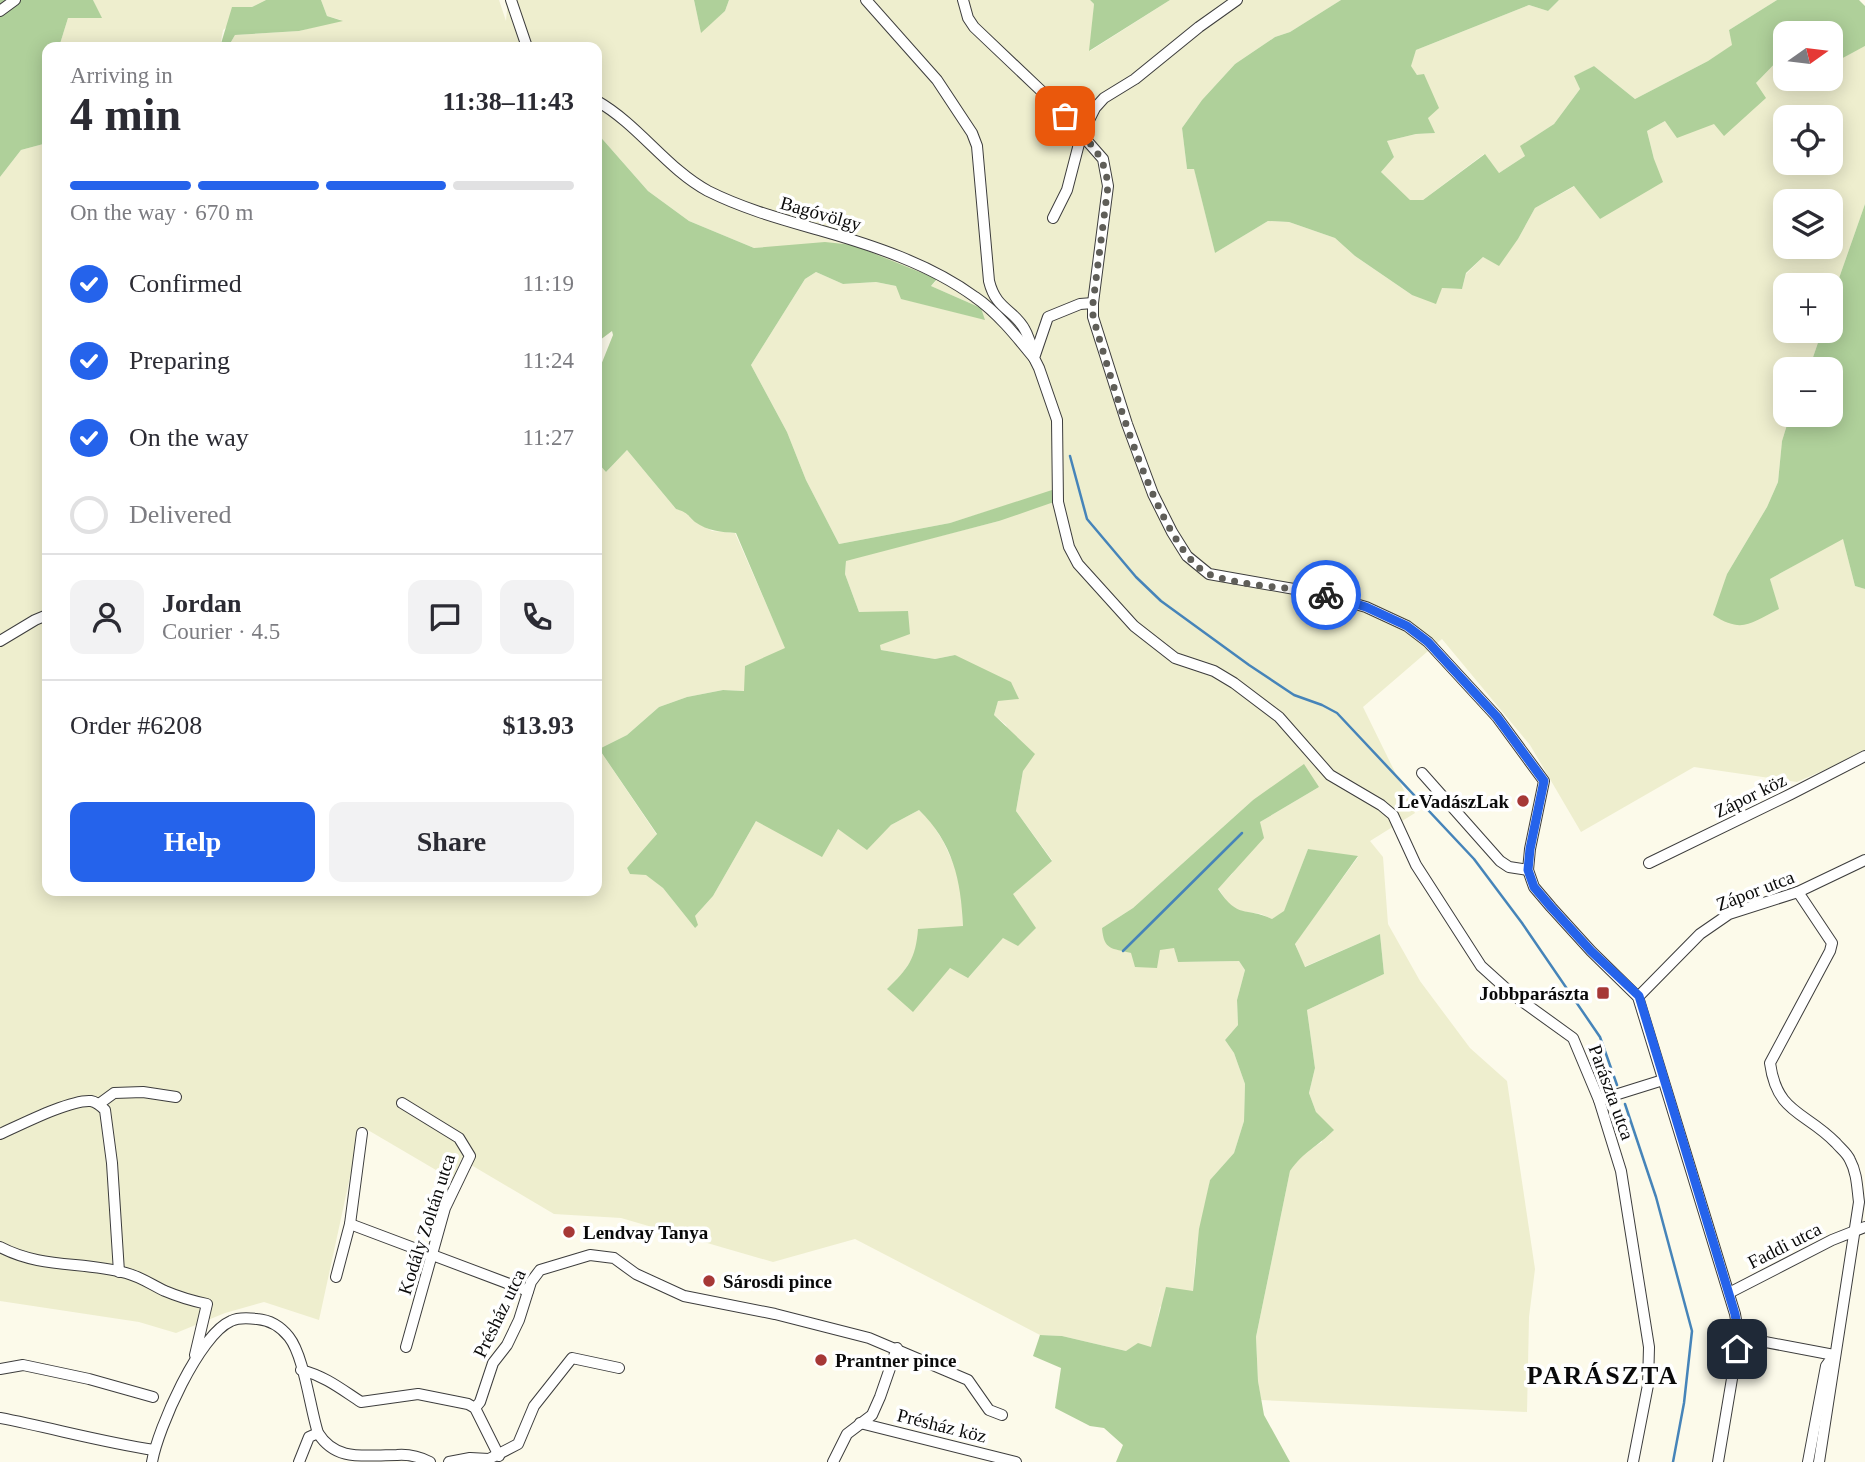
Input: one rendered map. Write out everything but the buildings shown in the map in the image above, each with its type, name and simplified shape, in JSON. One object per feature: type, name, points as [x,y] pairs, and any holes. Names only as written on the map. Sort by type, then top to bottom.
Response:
[{"type":"street","points":[[0,11],[15,0]]},
{"type":"street","points":[[511,0],[525,42]]},
{"type":"street","points":[[866,0],[937,80],[972,132],[977,146],[989,281],[993,295],[1025,329],[1032,346]]},
{"type":"street","points":[[963,0],[968,18],[974,27],[1053,102],[1102,159],[1108,186],[1093,317],[1153,495],[1187,556],[1209,574],[1317,593],[1366,607],[1407,626],[1428,642],[1497,717],[1544,781],[1528,870],[1534,887],[1600,960],[1639,996],[1662,1080],[1729,1293],[1739,1337],[1718,1462]]},
{"type":"street","points":[[1053,218],[1067,190],[1081,136],[1095,108],[1104,98],[1135,79],[1237,0]]},
{"type":"street","name":"Bagóvölgy","points":[[602,104],[618,114],[688,178],[707,190],[760,214],[879,249],[943,277],[977,298],[1017,336],[1039,368],[1058,420],[1058,502],[1069,547],[1078,564],[1134,626],[1175,658],[1214,671],[1234,683],[1279,717],[1329,775],[1381,805]]},
{"type":"street","points":[[1034,358],[1048,317],[1080,304],[1093,303]]},
{"type":"street","points":[[0,641],[42,617]]},
{"type":"street","name":"Zápor köz","points":[[1649,863],[1865,756]]},
{"type":"street","points":[[1422,773],[1500,861],[1509,867],[1528,870]]},
{"type":"street","name":"Parászta utca","points":[[1381,805],[1393,814],[1416,865],[1481,966],[1512,994],[1573,1038],[1599,1100],[1621,1171],[1649,1347],[1648,1385],[1633,1462]]},
{"type":"street","name":"Zápor utca","points":[[1639,996],[1700,934],[1729,914],[1798,892],[1865,860]]},
{"type":"street","points":[[1798,892],[1832,943],[1770,1063],[1772,1079],[1776,1090],[1790,1108],[1831,1139],[1849,1157],[1856,1174],[1860,1229],[1834,1355],[1835,1367],[1819,1462]]},
{"type":"street","points":[[1599,1100],[1662,1080]]},
{"type":"street","points":[[99,1104],[114,1093],[143,1092],[176,1097]]},
{"type":"street","points":[[0,1133],[78,1103],[92,1101],[105,1110],[108,1119],[119,1272]]},
{"type":"street","name":"Kodály Zoltán utca","points":[[402,1103],[459,1138],[470,1156],[445,1208],[406,1347]]},
{"type":"street","points":[[336,1277],[350,1224],[362,1133]]},
{"type":"street","points":[[350,1224],[528,1291]]},
{"type":"street","name":"Faddi utca","points":[[1729,1293],[1773,1269],[1860,1229]]},
{"type":"street","points":[[0,1247],[19,1256],[40,1261],[119,1272],[144,1279],[176,1296],[207,1304],[194,1361]]},
{"type":"street","name":"Présház utca","points":[[475,1408],[483,1395],[493,1363],[507,1345],[519,1320],[534,1276],[540,1270],[590,1255],[614,1258],[636,1274],[684,1296],[787,1316],[897,1348],[968,1380],[989,1410],[1002,1415]]},
{"type":"street","points":[[152,1462],[162,1428],[194,1361],[209,1338],[230,1321],[237,1319],[273,1323],[291,1339],[318,1433],[332,1453],[352,1460],[397,1455],[416,1456],[430,1462]]},
{"type":"street","points":[[1739,1337],[1834,1355]]},
{"type":"street","points":[[833,1462],[847,1434],[872,1415],[897,1348]]},
{"type":"street","points":[[1808,1462],[1826,1366],[1834,1355]]},
{"type":"street","points":[[449,1462],[470,1458],[489,1459],[518,1444],[534,1406],[572,1358],[619,1368]]},
{"type":"street","points":[[0,1369],[23,1365],[89,1379],[153,1397]]},
{"type":"street","points":[[301,1370],[317,1374],[362,1402],[418,1394],[455,1400],[475,1408],[499,1456]]},
{"type":"street","points":[[0,1418],[154,1451]]},
{"type":"street","name":"Présház köz","points":[[860,1423],[1016,1462]]},
{"type":"street","points":[[299,1462],[309,1437],[318,1433]]},
{"type":"green space","points":[[0,0],[93,0],[102,18],[68,18],[61,42],[42,42],[42,144],[21,150],[0,177]]},
{"type":"green space","points":[[93,0],[266,0],[252,7],[223,30],[221,42],[61,42],[68,18],[101,18]]},
{"type":"green space","points":[[266,0],[321,0],[327,16],[343,21],[299,31],[235,35],[231,42],[222,42],[232,7],[252,7]]},
{"type":"green space","points":[[321,0],[499,0],[506,21],[508,0],[694,0],[701,32],[725,11],[729,0],[1090,0],[1094,4],[1090,51],[1170,0],[1341,0],[1290,32],[1275,37],[1235,64],[1202,100],[1182,128],[1187,169],[1194,168],[1215,253],[1268,221],[1289,222],[1335,238],[1355,256],[1412,295],[1442,288],[1462,289],[1466,274],[1483,257],[1499,265],[1518,239],[1535,208],[1575,186],[1600,219],[1654,159],[1647,131],[1665,121],[1756,83],[1773,65],[1773,91],[1843,91],[1843,57],[1865,46],[1865,204],[1841,273],[1773,273],[1773,343],[1818,343],[1813,357],[1773,357],[1773,427],[1786,427],[1782,441],[1778,482],[1767,507],[1727,574],[1722,592],[1778,609],[1770,579],[1843,538],[1855,586],[1865,589],[1865,752],[1797,782],[1694,767],[1581,832],[1530,745],[1442,639],[1363,707],[1415,813],[1370,841],[1383,857],[1388,924],[1420,981],[1470,1048],[1507,1081],[1535,1269],[1529,1317],[1527,1412],[1261,1400],[1256,1337],[1290,1171],[1302,1154],[1322,1142],[1309,1093],[1315,1068],[1307,1010],[1384,974],[1380,934],[1304,967],[1295,943],[1358,857],[1308,849],[1284,912],[1272,919],[1261,914],[1239,911],[1228,903],[1218,888],[1232,874],[1260,822],[1319,787],[1253,800],[1133,908],[1102,928],[1123,951],[1131,953],[1174,947],[1178,962],[1239,961],[1245,970],[1237,1000],[1238,1025],[1225,1040],[1234,1053],[1245,1084],[1244,1121],[1234,1153],[1210,1180],[1195,1263],[1193,1291],[1160,1307],[1152,1347],[1126,1351],[1062,1336],[1040,1335],[855,1239],[773,1262],[621,1218],[554,1214],[461,1159],[453,1180],[361,1126],[319,1320],[264,1302],[225,1313],[176,1333],[139,1322],[0,1301],[0,177],[21,150],[42,144],[42,896],[602,896],[602,753],[657,835],[627,868],[630,874],[646,874],[663,888],[695,928],[695,916],[713,896],[756,821],[838,829],[867,849],[891,825],[919,810],[931,822],[943,841],[956,869],[961,889],[963,926],[917,945],[915,955],[887,989],[950,968],[969,977],[1003,938],[1035,929],[1012,894],[1052,860],[1016,811],[1023,771],[1006,725],[994,715],[998,701],[955,655],[935,659],[881,650],[859,612],[845,574],[846,560],[999,521],[1052,491],[950,523],[839,544],[806,480],[787,432],[751,365],[805,279],[816,272],[843,284],[876,282],[896,286],[984,319],[981,308],[931,286],[937,280],[783,247],[754,248],[689,221],[648,191],[602,139],[602,42],[231,42],[235,35],[299,31],[341,20],[327,16]]},
{"type":"green space","points":[[694,0],[729,0],[725,11],[701,33]]},
{"type":"green space","points":[[1090,0],[1170,0],[1089,51],[1094,4]]},
{"type":"green space","points":[[1341,0],[1559,0],[1548,11],[1529,5],[1416,50],[1411,66],[1417,75],[1424,74],[1439,108],[1428,118],[1435,133],[1416,134],[1387,141],[1394,157],[1381,172],[1410,200],[1423,200],[1485,154],[1499,173],[1525,156],[1520,146],[1554,124],[1580,89],[1574,76],[1594,66],[1635,99],[1708,61],[1732,45],[1729,30],[1777,0],[1859,0],[1865,6],[1865,46],[1843,58],[1843,21],[1773,21],[1773,65],[1756,83],[1766,98],[1724,136],[1714,124],[1677,138],[1665,121],[1647,131],[1663,182],[1600,219],[1574,186],[1535,208],[1499,266],[1483,257],[1466,273],[1462,289],[1442,288],[1436,304],[1412,295],[1355,256],[1335,238],[1289,222],[1268,221],[1215,253],[1194,169],[1187,169],[1182,128],[1202,100],[1235,64],[1275,37],[1290,32]]},
{"type":"green space","points":[[1559,0],[1777,0],[1729,30],[1733,45],[1635,99],[1594,66],[1575,76],[1580,89],[1554,124],[1521,146],[1525,156],[1499,173],[1484,154],[1423,200],[1409,200],[1381,172],[1394,157],[1387,141],[1434,133],[1417,75],[1410,66],[1416,50],[1529,5],[1548,11]]},
{"type":"green space","points":[[602,139],[648,191],[689,221],[754,248],[825,242],[853,245],[937,279],[931,286],[981,308],[985,320],[901,299],[896,286],[876,282],[843,284],[816,272],[805,279],[751,365],[787,432],[806,480],[839,544],[950,523],[1052,490],[1054,502],[999,521],[846,561],[845,574],[859,612],[908,611],[910,634],[880,645],[881,650],[935,659],[955,655],[1011,682],[1019,699],[998,701],[994,715],[1035,754],[1023,771],[1016,811],[1052,861],[1013,894],[1036,928],[1018,946],[1003,938],[968,978],[950,968],[913,1012],[887,989],[910,962],[918,929],[963,926],[960,893],[953,863],[940,836],[919,810],[891,825],[867,850],[838,829],[822,857],[756,821],[713,896],[695,916],[698,925],[695,928],[663,888],[646,875],[630,874],[627,868],[657,834],[602,753],[602,748],[627,735],[659,707],[687,697],[723,690],[744,691],[745,666],[785,648],[736,533],[705,527],[676,509],[627,450],[606,472],[602,468],[602,362],[613,335],[612,331],[602,338]]},
{"type":"green space","points":[[1865,204],[1865,589],[1855,586],[1843,539],[1770,579],[1779,609],[1753,622],[1732,624],[1713,615],[1727,574],[1767,507],[1778,482],[1782,441],[1786,427],[1843,427],[1843,357],[1813,357],[1818,343],[1843,343],[1843,273],[1841,273]]},
{"type":"green space","points":[[627,450],[676,509],[687,512],[694,521],[712,531],[735,533],[786,649],[745,666],[745,691],[723,690],[687,697],[659,707],[627,735],[602,748],[602,468],[606,472]]},
{"type":"green space","points":[[1304,764],[1319,787],[1260,822],[1264,838],[1218,889],[1237,909],[1272,919],[1284,911],[1308,849],[1358,856],[1295,944],[1305,967],[1380,934],[1384,974],[1307,1010],[1315,1068],[1309,1093],[1316,1112],[1334,1130],[1290,1171],[1256,1337],[1258,1381],[1264,1415],[1290,1462],[1116,1462],[1123,1445],[1104,1428],[1090,1426],[1055,1408],[1061,1368],[1033,1356],[1040,1335],[1062,1336],[1126,1351],[1138,1343],[1151,1347],[1166,1287],[1193,1291],[1199,1229],[1210,1180],[1234,1153],[1244,1121],[1245,1084],[1234,1053],[1225,1040],[1238,1025],[1237,1000],[1245,970],[1239,961],[1178,962],[1174,948],[1160,950],[1157,968],[1135,967],[1131,953],[1107,945],[1102,928],[1133,908],[1253,800]]},
{"type":"waterway","points":[[1070,456],[1087,519],[1136,577],[1161,601],[1249,665],[1294,695],[1337,713],[1474,859],[1522,923],[1600,1037],[1617,1085]]},
{"type":"waterway","points":[[1123,951],[1242,833]]},
{"type":"waterway","points":[[1625,1104],[1656,1197],[1692,1331],[1684,1403],[1673,1462]]},
{"type":"way so far","points":[[1065,116],[1094,148],[1106,171],[1108,186],[1093,317],[1153,495],[1172,532],[1187,556],[1209,574],[1326,595]]},
{"type":"place","name":"LeVadászLak","points":[[1523,801]]},
{"type":"place","name":"Jobbparászta","points":[[1603,993]]},
{"type":"place","name":"Lendvay Tanya","points":[[569,1232]]},
{"type":"place","name":"Sárosdi pince","points":[[709,1281]]},
{"type":"place","name":"Prantner pince","points":[[821,1360]]},
{"type":"district","name":"PARÁSZTA","points":[[1603,1375]]},
{"type":"route","points":[[1326,595],[1366,607],[1407,626],[1428,642],[1497,717],[1544,781],[1528,870],[1534,887],[1551,907],[1591,951],[1639,996],[1662,1080],[1735,1314],[1739,1337],[1737,1349]]}]
